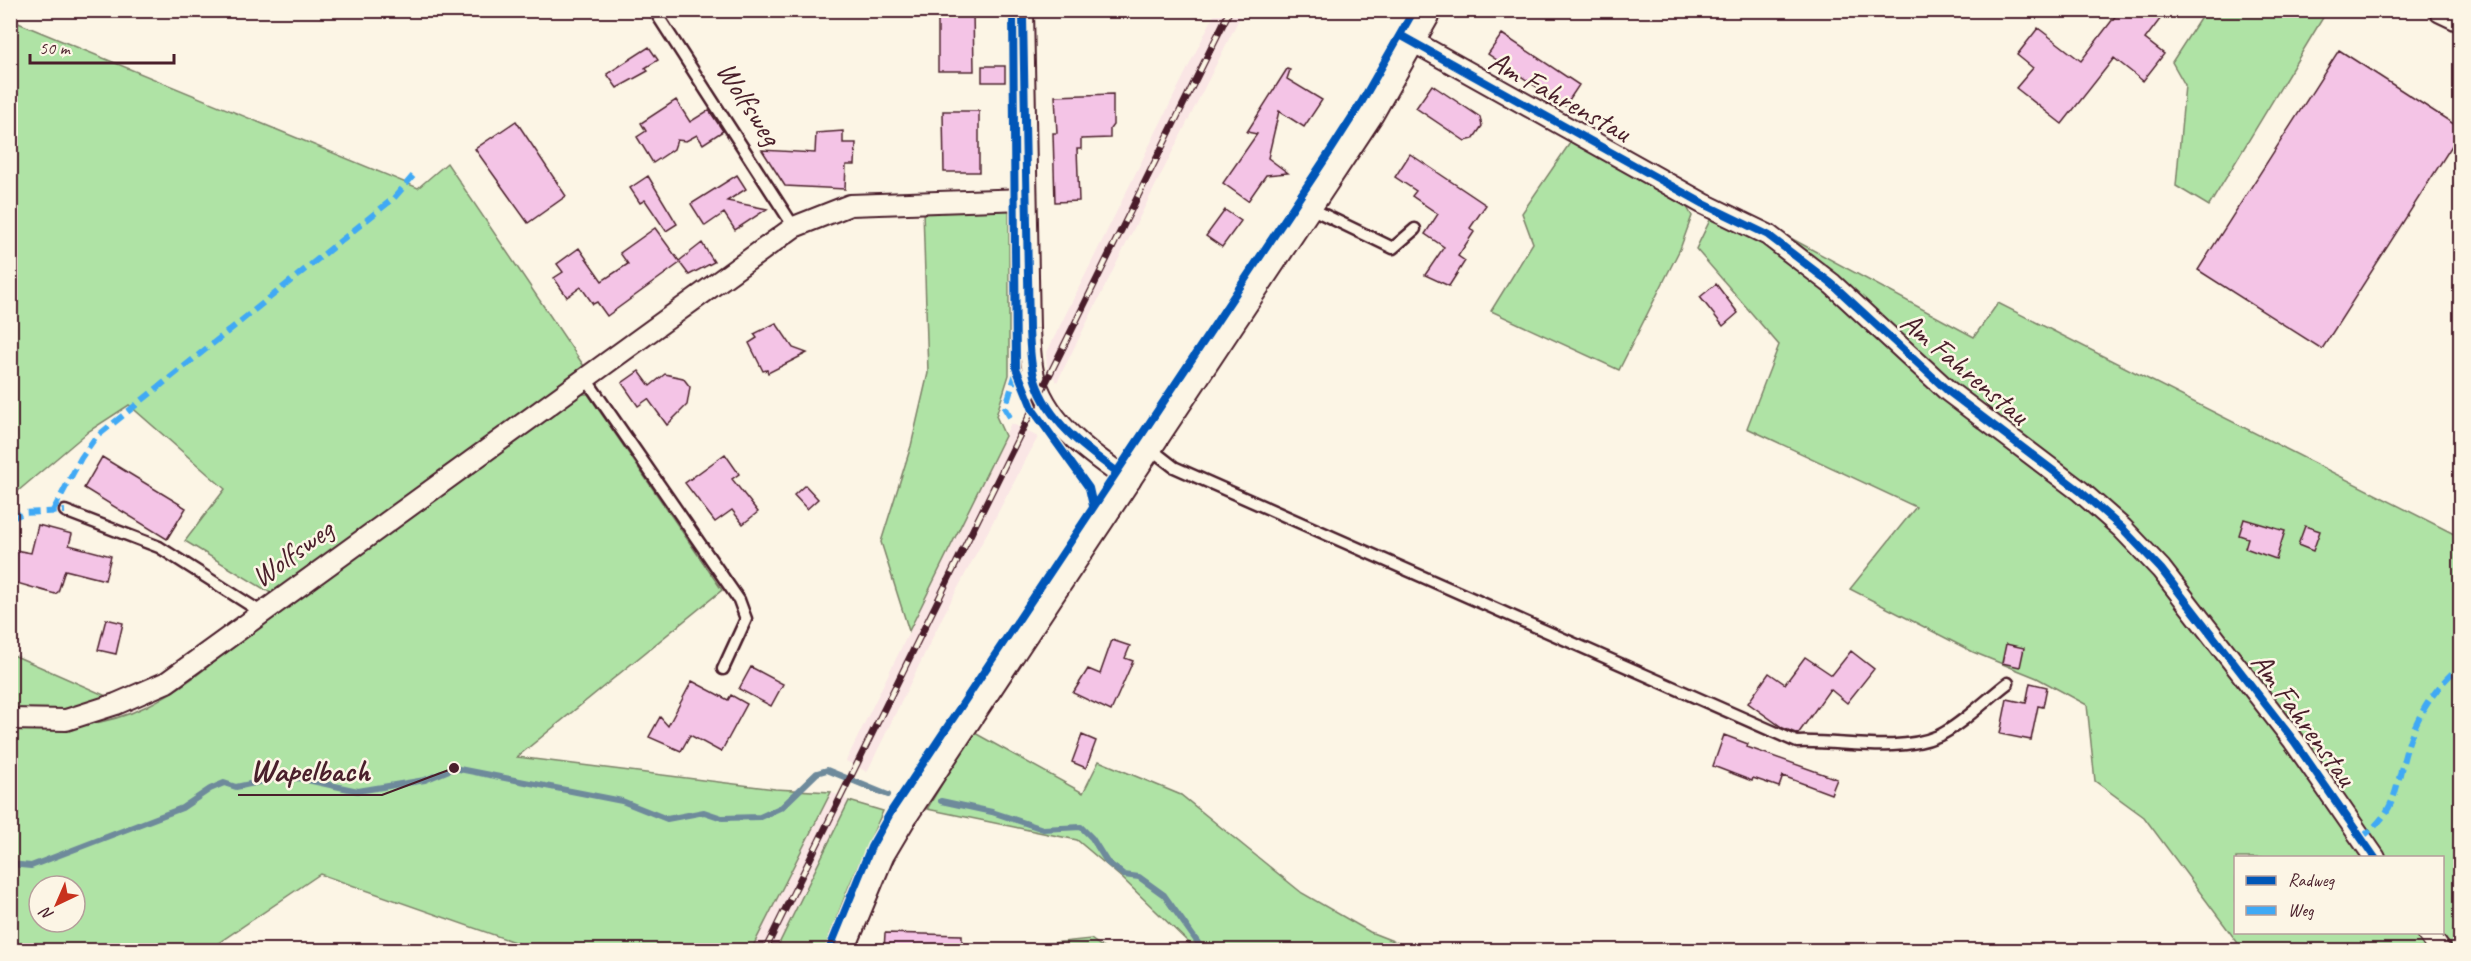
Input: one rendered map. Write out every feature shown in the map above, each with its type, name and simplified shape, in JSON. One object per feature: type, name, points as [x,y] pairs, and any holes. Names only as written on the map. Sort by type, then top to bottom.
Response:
[{"type":"street","points":[[1023,10],[1029,329],[1034,379],[1047,407],[1078,442],[1130,481]]},
{"type":"street","points":[[842,951],[882,854],[899,826],[1310,208],[1414,42],[1430,10]]},
{"type":"street","points":[[2441,10],[2460,19]]},
{"type":"street","name":"Am Fahrenstau","points":[[1414,42],[1704,204],[1768,235],[1832,284],[1948,391],[2080,491],[2122,528],[2161,569],[2294,741],[2374,856]]},
{"type":"street","name":"Wolfsweg","points":[[10,718],[66,720],[116,704],[167,682],[794,227],[850,205],[1026,200]]},
{"type":"street","points":[[2428,934],[2440,951]]},
{"type":"lane","name":"Wolfsweg","points":[[654,10],[794,227]]},
{"type":"lane","points":[[1310,208],[1393,248],[1415,229]]},
{"type":"lane","points":[[586,379],[739,600],[746,619],[723,669]]},
{"type":"lane","points":[[1151,449],[1174,467],[1797,742],[1868,746],[1924,740],[1945,732],[2008,683]]},
{"type":"lane","points":[[65,511],[159,546],[261,612]]},
{"type":"shaded area","points":[[1216,11],[1243,11],[1057,382],[1047,368],[1046,354]]},
{"type":"shaded area","points":[[1011,423],[1038,437],[943,616],[867,772],[846,761]]},
{"type":"shaded area","points":[[831,792],[849,801],[776,950],[751,950]]},
{"type":"green space","points":[[2205,11],[2327,11],[2209,206],[2176,186],[2185,85],[2172,62]]},
{"type":"green space","points":[[11,20],[418,188],[447,163],[586,369],[443,468],[274,595],[185,541],[225,489],[129,405],[89,431],[11,497]]},
{"type":"green space","points":[[1572,140],[1684,202],[1692,216],[1680,249],[1619,370],[1491,311],[1533,243],[1522,213]]},
{"type":"green space","points":[[1009,207],[1009,375],[996,416],[1005,436],[909,631],[881,542],[911,446],[928,373],[923,210]]},
{"type":"green space","points":[[1713,214],[1785,235],[1974,337],[1998,303],[2460,537],[2460,950],[2243,950],[2144,817],[2095,781],[2087,705],[2037,678],[1973,652],[1850,589],[1916,507],[1747,428],[1779,345],[1696,249]]},
{"type":"green space","points":[[576,394],[588,394],[722,590],[517,757],[775,789],[831,792],[751,950],[537,950],[320,874],[208,950],[11,950],[10,723],[62,727],[98,723],[131,713],[165,696],[198,674],[275,613]]},
{"type":"green space","points":[[11,654],[113,699],[63,711],[11,710]]},
{"type":"green space","points":[[973,732],[1083,793],[1099,761],[1181,795],[1302,893],[1370,932],[1416,950],[1193,950],[1190,944],[1123,879],[1077,840],[927,809]]},
{"type":"green space","points":[[849,801],[883,811],[849,886],[824,950],[776,950]]},
{"type":"green space","points":[[1091,939],[1106,950],[1005,950],[1005,948]]},
{"type":"building","points":[[938,10],[973,10],[974,71],[938,71]]},
{"type":"building","points":[[2120,10],[2131,17],[2136,10],[2167,10],[2145,39],[2164,54],[2143,81],[2114,58],[2062,124],[2016,88],[2033,68],[2017,55],[2038,28],[2081,61]]},
{"type":"building","points":[[1502,34],[1579,85],[1565,106],[1488,54]]},
{"type":"building","points":[[649,47],[658,60],[645,68],[648,71],[617,88],[607,74]]},
{"type":"building","points":[[2339,50],[2460,128],[2460,133],[2322,349],[2198,270]]},
{"type":"building","points":[[982,66],[1005,66],[1005,82],[982,82]]},
{"type":"building","points":[[1287,69],[1290,70],[1287,79],[1322,100],[1304,127],[1279,111],[1268,158],[1288,173],[1266,175],[1248,201],[1223,183],[1257,134],[1247,132]]},
{"type":"building","points":[[1432,85],[1480,117],[1482,126],[1473,139],[1465,141],[1416,108]]},
{"type":"building","points":[[1113,94],[1113,125],[1110,129],[1110,138],[1081,139],[1081,149],[1077,149],[1079,201],[1055,202],[1053,133],[1057,133],[1055,96]]},
{"type":"building","points":[[676,100],[690,122],[709,110],[723,131],[703,144],[697,135],[686,141],[677,140],[674,149],[653,163],[637,137],[646,131],[641,123]]},
{"type":"building","points":[[943,111],[979,111],[979,172],[944,172]]},
{"type":"building","points":[[516,121],[566,196],[528,223],[475,149]]},
{"type":"building","points":[[843,131],[843,143],[856,143],[855,165],[846,165],[845,189],[785,186],[762,150],[815,153],[816,133]]},
{"type":"building","points":[[1410,154],[1486,205],[1470,228],[1474,232],[1458,256],[1465,261],[1449,286],[1425,275],[1444,247],[1425,234],[1438,214],[1412,196],[1416,191],[1395,177]]},
{"type":"building","points":[[737,175],[746,189],[727,201],[767,209],[735,230],[724,213],[705,226],[691,204]]},
{"type":"building","points":[[648,176],[677,224],[666,231],[645,200],[640,203],[630,188]]},
{"type":"building","points":[[1225,210],[1241,221],[1222,247],[1206,236]]},
{"type":"building","points":[[655,228],[679,261],[702,243],[714,262],[689,275],[680,263],[607,316],[597,302],[593,304],[581,287],[567,297],[554,278],[563,272],[557,264],[579,248],[602,281],[628,264],[620,253]]},
{"type":"building","points":[[1716,284],[1738,313],[1723,326],[1700,297]]},
{"type":"building","points":[[776,323],[793,348],[807,353],[768,373],[767,370],[763,371],[749,343],[757,338],[754,334]]},
{"type":"building","points":[[639,371],[650,386],[665,374],[683,378],[690,387],[687,405],[667,425],[648,399],[638,406],[622,383]]},
{"type":"building","points":[[725,454],[739,474],[732,479],[758,512],[743,524],[732,510],[715,522],[685,483]]},
{"type":"building","points":[[102,457],[186,508],[167,539],[84,488]]},
{"type":"building","points":[[805,485],[818,499],[807,509],[794,495]]},
{"type":"building","points":[[2244,519],[2285,531],[2276,559],[2245,548],[2248,538],[2239,535]]},
{"type":"building","points":[[38,525],[72,534],[69,545],[111,556],[105,580],[65,570],[58,592],[55,594],[10,581],[15,550],[31,553]]},
{"type":"building","points":[[2305,526],[2320,531],[2313,551],[2298,545]]},
{"type":"building","points":[[106,619],[123,623],[116,654],[98,650]]},
{"type":"building","points":[[1112,640],[1130,646],[1125,658],[1133,661],[1111,711],[1073,693],[1088,669],[1100,674]]},
{"type":"building","points":[[2006,644],[2024,648],[2020,667],[2002,663]]},
{"type":"building","points":[[1851,651],[1874,669],[1847,703],[1830,689],[1798,734],[1783,728],[1748,703],[1769,673],[1785,684],[1805,657],[1832,675]]},
{"type":"building","points":[[751,667],[783,684],[771,706],[739,689]]},
{"type":"building","points":[[692,681],[728,700],[731,695],[747,704],[721,752],[690,735],[681,751],[649,737],[660,717],[668,726]]},
{"type":"building","points":[[2030,683],[2047,687],[2043,707],[2038,706],[2031,740],[2000,734],[2007,699],[2026,703]]},
{"type":"building","points":[[1082,735],[1096,741],[1086,768],[1072,762]]},
{"type":"building","points":[[1724,735],[1748,744],[1747,747],[1837,779],[1831,794],[1783,776],[1779,787],[1753,778],[1752,781],[1713,766]]},
{"type":"building","points":[[885,933],[962,935],[962,951],[884,951]]},
{"type":"waterway","points":[[10,864],[31,866],[182,808],[210,789],[224,783],[236,787],[273,779],[298,778],[358,791],[425,780],[454,768],[622,801],[667,819],[704,812],[722,818],[760,817],[782,807],[817,773],[827,770],[888,795]]},
{"type":"waterway","points":[[941,801],[992,812],[1043,829],[1081,827],[1092,838],[1107,862],[1124,875],[1139,877],[1164,895],[1203,950]]},
{"type":"railway","points":[[765,950],[1230,10]]},
{"type":"marked path","points":[[53,511],[81,458],[95,438],[394,198],[413,176]]},
{"type":"marked path","points":[[1010,417],[1005,409],[1017,370]]},
{"type":"marked path","points":[[10,519],[23,513],[65,511]]},
{"type":"marked path","points":[[2361,838],[2381,819],[2392,801],[2409,742],[2419,718],[2433,695],[2460,666]]},
{"type":"cycle path","points":[[1013,10],[1016,368],[1033,410],[1089,488],[1093,506]]},
{"type":"cycle path","points":[[829,950],[871,847],[892,810],[1331,150],[1361,103],[1414,10]]},
{"type":"cycle path","points":[[1023,16],[1029,329],[1033,374],[1048,408],[1068,432],[1116,471]]},
{"type":"cycle path","points":[[1400,35],[1704,204],[1768,235],[1832,284],[1948,391],[2080,491],[2122,528],[2161,569],[2294,741],[2374,856]]},
{"type":"place","name":"Wapelbach","points":[[454,768]]}]
